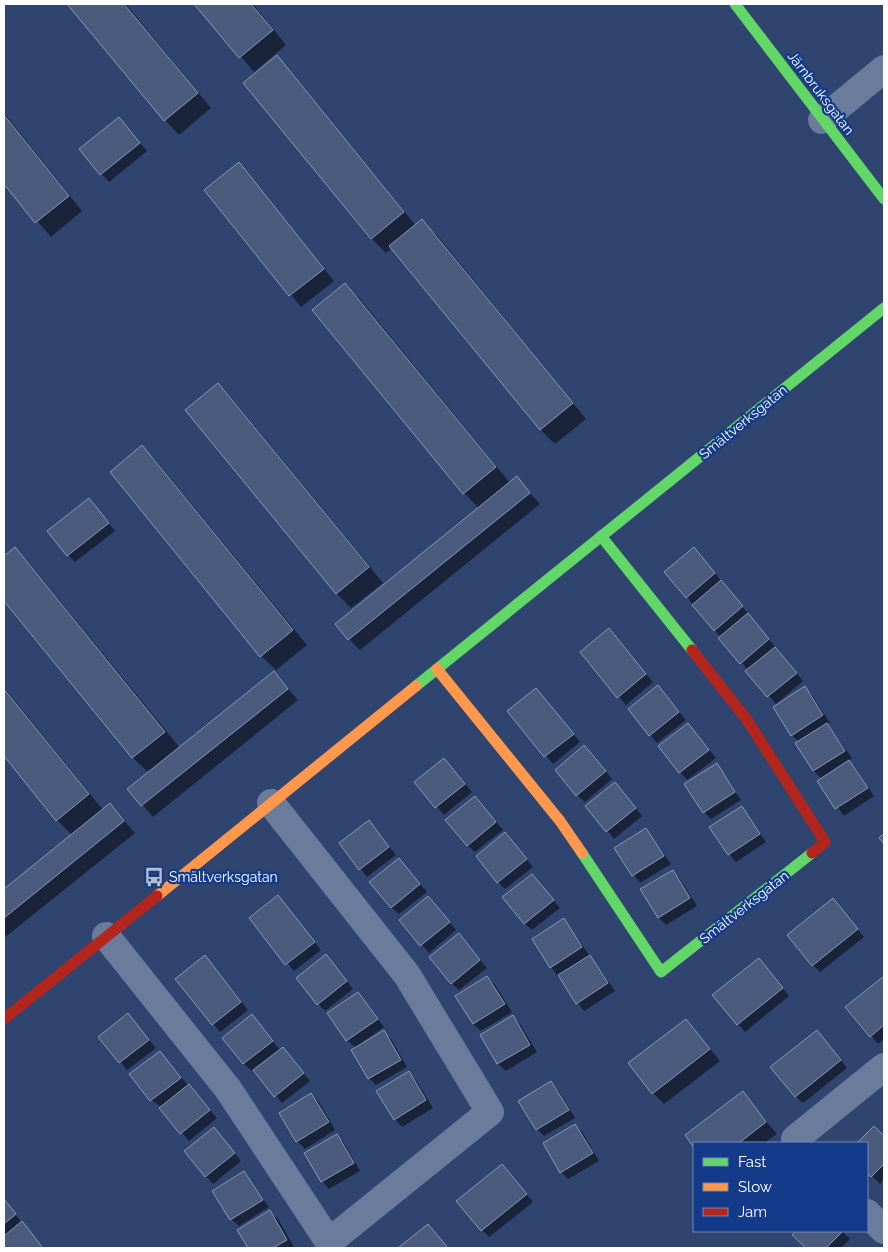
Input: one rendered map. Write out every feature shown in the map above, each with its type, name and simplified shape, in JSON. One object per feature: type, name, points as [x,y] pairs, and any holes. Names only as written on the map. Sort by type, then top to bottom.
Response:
[{"type":"street","name":"Järnbruksgatan","points":[[735,4],[884,199]]},
{"type":"street","points":[[822,120],[884,69]]},
{"type":"street","name":"Smältverksgatan","points":[[4,1019],[884,308]]},
{"type":"street","name":"Smältverksgatan","points":[[437,669],[560,821],[660,972],[825,842],[747,720],[601,536]]},
{"type":"street","points":[[106,936],[228,1089],[329,1242],[490,1112],[408,975],[271,803]]},
{"type":"street","points":[[797,1142],[795,1140],[884,1067]]},
{"type":"street","points":[[868,1213],[884,1230]]},
{"type":"building","points":[[67,4],[124,4],[198,93],[164,121]]},
{"type":"building","points":[[194,4],[251,4],[273,30],[239,58]]},
{"type":"building","points":[[277,55],[404,212],[371,239],[243,83]]},
{"type":"building","points":[[4,115],[69,196],[35,223],[4,184]]},
{"type":"building","points":[[119,117],[140,143],[100,175],[79,149]]},
{"type":"building","points":[[239,162],[324,269],[289,296],[204,190]]},
{"type":"building","points":[[422,219],[573,403],[540,430],[389,246]]},
{"type":"building","points":[[345,283],[496,467],[463,494],[312,310]]},
{"type":"building","points":[[218,383],[369,567],[336,594],[185,410]]},
{"type":"building","points":[[142,445],[293,630],[260,657],[110,472]]},
{"type":"building","points":[[517,476],[530,493],[348,640],[335,624]]},
{"type":"building","points":[[89,498],[109,523],[67,556],[47,531]]},
{"type":"building","points":[[15,547],[165,732],[132,758],[4,601],[4,556]]},
{"type":"building","points":[[694,547],[715,573],[686,598],[664,572]]},
{"type":"building","points":[[721,580],[743,606],[714,631],[692,605]]},
{"type":"building","points":[[748,613],[769,639],[740,664],[718,638]]},
{"type":"building","points":[[609,628],[646,674],[617,698],[580,652]]},
{"type":"building","points":[[775,647],[797,673],[767,697],[745,671]]},
{"type":"building","points":[[274,671],[288,689],[141,806],[127,789]]},
{"type":"building","points":[[658,685],[679,712],[649,736],[628,709]]},
{"type":"building","points":[[805,686],[823,715],[791,736],[773,707]]},
{"type":"building","points":[[536,688],[574,734],[544,757],[507,711]]},
{"type":"building","points":[[4,689],[89,794],[56,821],[4,756]]},
{"type":"building","points":[[688,723],[709,750],[679,773],[658,746]]},
{"type":"building","points":[[827,723],[845,751],[813,771],[795,743]]},
{"type":"building","points":[[584,745],[606,771],[576,796],[555,770]]},
{"type":"building","points":[[444,758],[465,784],[435,808],[414,782]]},
{"type":"building","points":[[849,760],[868,788],[835,809],[817,781]]},
{"type":"building","points":[[717,763],[735,792],[703,813],[684,784]]},
{"type":"building","points":[[615,782],[636,808],[606,832],[585,806]]},
{"type":"building","points":[[475,796],[496,822],[467,846],[445,820]]},
{"type":"building","points":[[110,803],[124,821],[4,918],[4,889]]},
{"type":"building","points":[[742,806],[760,834],[728,855],[709,827]]},
{"type":"building","points":[[369,820],[389,847],[359,870],[339,843]]},
{"type":"building","points":[[646,828],[664,856],[632,876],[614,848]]},
{"type":"building","points":[[505,832],[527,859],[497,883],[476,856]]},
{"type":"building","points":[[884,833],[884,844],[879,838]]},
{"type":"building","points":[[399,858],[420,884],[391,908],[369,882]]},
{"type":"building","points":[[673,870],[690,898],[658,918],[640,889]]},
{"type":"building","points":[[532,874],[554,900],[524,924],[502,897]]},
{"type":"building","points":[[278,895],[315,942],[285,965],[249,918]]},
{"type":"building","points":[[428,896],[450,922],[420,946],[399,920]]},
{"type":"building","points":[[833,898],[858,929],[812,966],[787,935]]},
{"type":"building","points":[[564,918],[582,947],[550,968],[532,939]]},
{"type":"building","points":[[459,933],[480,960],[451,984],[429,957]]},
{"type":"building","points":[[326,954],[347,981],[317,1005],[296,978]]},
{"type":"building","points":[[205,955],[241,1002],[212,1025],[175,979]]},
{"type":"building","points":[[590,955],[608,983],[576,1004],[558,975]]},
{"type":"building","points":[[759,958],[783,988],[737,1025],[712,995]]},
{"type":"building","points":[[487,976],[505,1004],[473,1024],[455,996]]},
{"type":"building","points":[[884,976],[884,1025],[870,1037],[845,1007]]},
{"type":"building","points":[[358,992],[378,1019],[346,1041],[327,1013]]},
{"type":"building","points":[[128,1013],[149,1040],[119,1063],[98,1037]]},
{"type":"building","points":[[252,1014],[273,1041],[243,1064],[222,1038]]},
{"type":"building","points":[[513,1015],[530,1045],[497,1064],[480,1035]]},
{"type":"building","points":[[686,1019],[710,1049],[652,1094],[628,1063]]},
{"type":"building","points":[[384,1030],[401,1060],[368,1079],[351,1050]]},
{"type":"building","points":[[817,1030],[841,1060],[795,1097],[770,1067]]},
{"type":"building","points":[[283,1047],[304,1073],[274,1097],[253,1070]]},
{"type":"building","points":[[160,1051],[181,1078],[150,1101],[129,1074]]},
{"type":"building","points":[[409,1071],[426,1100],[394,1120],[376,1091]]},
{"type":"building","points":[[551,1081],[569,1110],[536,1130],[518,1101]]},
{"type":"building","points":[[189,1084],[210,1110],[180,1134],[159,1108]]},
{"type":"building","points":[[743,1091],[766,1122],[740,1142],[693,1142],[693,1147],[685,1135]]},
{"type":"building","points":[[311,1093],[329,1122],[296,1142],[279,1113]]},
{"type":"building","points":[[575,1124],[593,1153],[560,1173],[543,1143]]},
{"type":"building","points":[[874,1126],[884,1136],[884,1164],[871,1177],[868,1174],[868,1142],[858,1142]]},
{"type":"building","points":[[214,1127],[235,1153],[205,1177],[184,1151]]},
{"type":"building","points":[[337,1134],[354,1163],[321,1182],[304,1153]]},
{"type":"building","points":[[502,1164],[527,1194],[481,1231],[456,1201]]},
{"type":"building","points":[[244,1171],[263,1200],[230,1220],[212,1191]]},
{"type":"building","points":[[4,1199],[16,1214],[4,1224]]},
{"type":"building","points":[[270,1210],[287,1240],[273,1248],[248,1248],[237,1230]]},
{"type":"building","points":[[22,1221],[43,1248],[4,1248],[4,1236]]},
{"type":"building","points":[[428,1224],[448,1248],[398,1248]]},
{"type":"building","points":[[795,1232],[842,1232],[826,1248],[806,1248],[792,1235]]},
{"type":"traffic: fast","points":[[735,4],[884,199]]},
{"type":"traffic: fast","points":[[416,686],[884,308]]},
{"type":"traffic: fast","points":[[601,536],[692,650]]},
{"type":"traffic: fast","points":[[582,853],[661,972],[812,853]]},
{"type":"traffic: slow","points":[[437,669],[560,821],[582,853]]},
{"type":"traffic: slow","points":[[157,896],[416,686]]},
{"type":"traffic: jam","points":[[692,650],[747,720],[825,842],[812,853]]},
{"type":"traffic: jam","points":[[4,1019],[157,896]]},
{"type":"place","name":"Smältverksgatan","points":[[154,877]]}]
